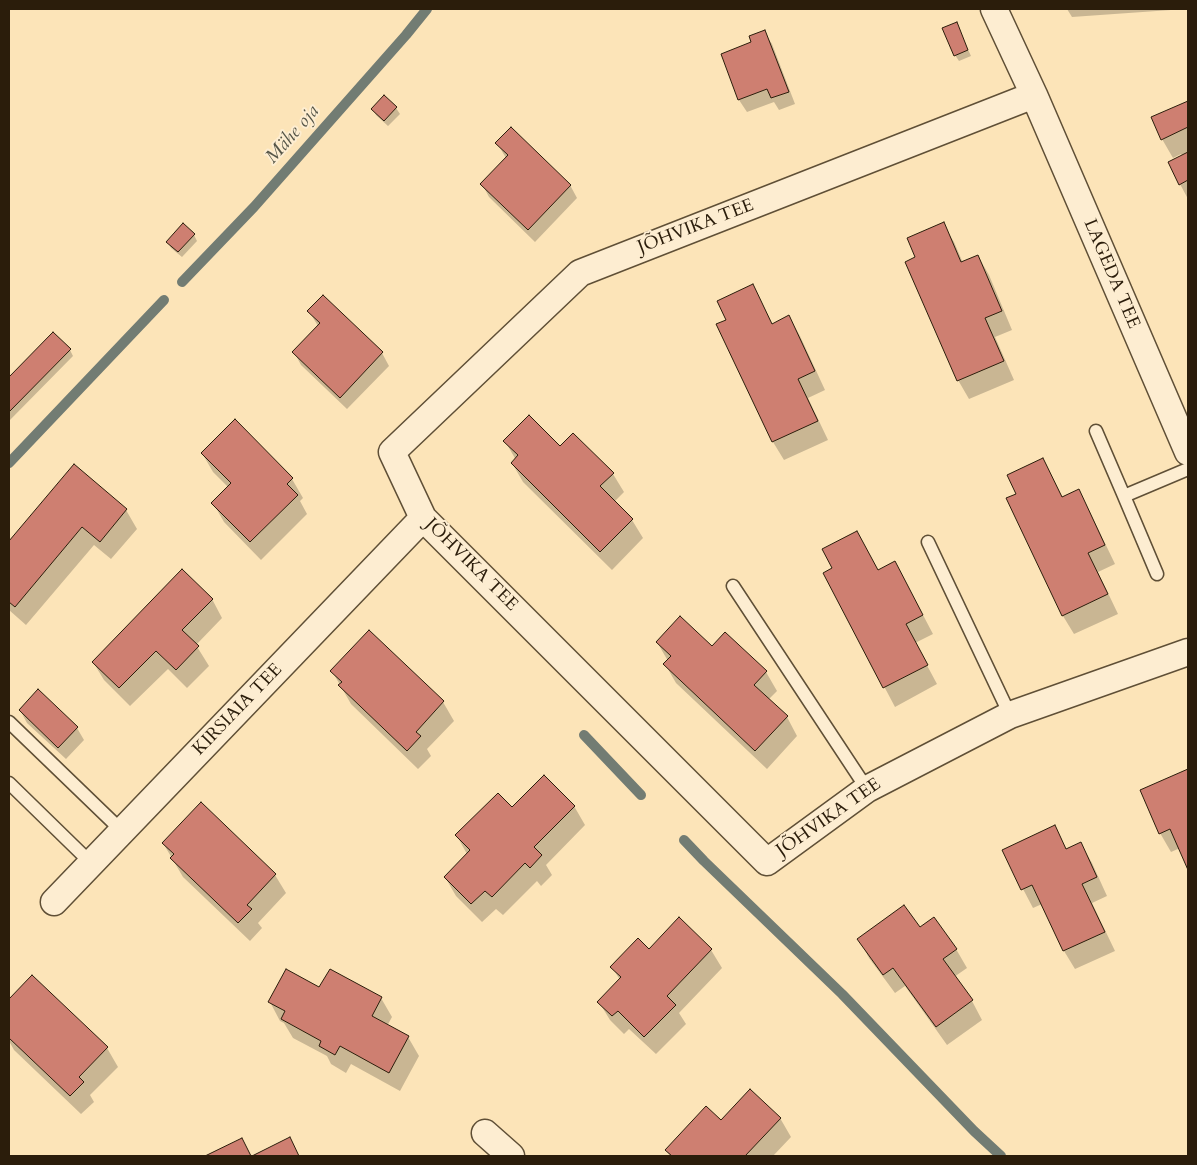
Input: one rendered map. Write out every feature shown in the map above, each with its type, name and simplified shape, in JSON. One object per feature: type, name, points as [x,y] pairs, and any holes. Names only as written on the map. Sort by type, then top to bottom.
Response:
[{"type":"street","points":[[994,9],[1034,95]]},
{"type":"street","name":"LAGEDA TEE","points":[[1034,95],[1188,452]]},
{"type":"street","name":"JÕHVIKA TEE","points":[[1034,95],[580,273],[392,452],[423,518],[766,862],[867,789],[1010,715],[1188,652]]},
{"type":"street","name":"KIRSIAIA TEE","points":[[54,902],[423,518]]},
{"type":"street","points":[[485,1133],[511,1156]]},
{"type":"lane","points":[[1096,432],[1157,574]]},
{"type":"lane","points":[[1124,496],[1188,470]]},
{"type":"lane","points":[[928,542],[1010,715]]},
{"type":"lane","points":[[733,586],[867,789]]},
{"type":"lane","points":[[9,722],[122,831]]},
{"type":"lane","points":[[9,783],[91,863]]},
{"type":"building","points":[[957,22],[968,50],[954,56],[942,28]]},
{"type":"building","points":[[765,30],[789,92],[771,98],[767,89],[738,100],[721,54],[751,42],[749,36]]},
{"type":"building","points":[[384,95],[397,107],[384,121],[371,109]]},
{"type":"building","points":[[1188,101],[1188,127],[1161,140],[1151,117]]},
{"type":"building","points":[[511,127],[571,185],[528,230],[480,184],[508,155],[495,143]]},
{"type":"building","points":[[1188,152],[1188,180],[1179,185],[1168,162]]},
{"type":"building","points":[[944,222],[961,262],[978,255],[1002,311],[985,318],[1004,361],[957,381],[905,262],[915,257],[907,238]]},
{"type":"building","points":[[183,223],[195,234],[178,252],[166,242]]},
{"type":"building","points":[[753,284],[772,324],[789,315],[815,371],[798,379],[818,421],[772,442],[716,324],[726,320],[717,301]]},
{"type":"building","points":[[323,295],[383,352],[340,398],[292,352],[320,323],[307,311]]},
{"type":"building","points":[[53,332],[71,349],[9,412],[9,377]]},
{"type":"building","points":[[529,415],[560,446],[573,433],[614,473],[600,486],[633,519],[600,552],[511,463],[518,455],[503,441]]},
{"type":"building","points":[[235,419],[293,478],[287,484],[298,495],[250,542],[211,503],[231,483],[201,453]]},
{"type":"building","points":[[1043,458],[1062,497],[1079,489],[1105,545],[1088,553],[1108,594],[1062,616],[1006,498],[1016,494],[1007,475]]},
{"type":"building","points":[[74,464],[127,509],[100,542],[82,527],[15,607],[9,602],[9,541]]},
{"type":"building","points":[[857,531],[878,570],[895,561],[923,615],[906,624],[928,665],[883,688],[823,573],[832,568],[822,549]]},
{"type":"building","points":[[182,569],[213,599],[182,630],[199,646],[176,670],[156,651],[119,688],[92,662]]},
{"type":"building","points":[[680,616],[712,646],[725,632],[767,671],[754,685],[788,716],[755,751],[663,664],[671,656],[656,642]]},
{"type":"building","points":[[369,630],[444,701],[416,732],[421,736],[407,751],[338,685],[342,682],[330,671]]},
{"type":"building","points":[[38,689],[78,727],[58,748],[19,710]]},
{"type":"building","points":[[1188,769],[1188,870],[1170,829],[1159,834],[1140,790]]},
{"type":"building","points":[[544,775],[575,806],[534,847],[542,855],[530,868],[525,863],[492,897],[485,891],[471,904],[444,877],[470,850],[455,835],[498,793],[512,807]]},
{"type":"building","points":[[201,802],[276,874],[247,905],[252,909],[238,923],[170,858],[174,854],[162,843]]},
{"type":"building","points":[[1055,825],[1066,849],[1081,842],[1097,877],[1082,884],[1105,932],[1063,951],[1032,885],[1021,890],[1002,850]]},
{"type":"building","points":[[904,905],[920,927],[934,917],[957,949],[943,959],[973,1000],[936,1027],[893,968],[883,975],[857,939]]},
{"type":"building","points":[[679,917],[712,949],[667,996],[676,1005],[644,1037],[618,1011],[612,1016],[597,1002],[621,977],[610,967],[638,938],[649,949]]},
{"type":"building","points":[[286,969],[319,987],[330,969],[382,997],[372,1016],[409,1036],[389,1073],[340,1046],[335,1055],[319,1046],[321,1041],[281,1019],[285,1011],[268,1002]]},
{"type":"building","points":[[32,975],[108,1047],[79,1077],[84,1082],[70,1096],[9,1038],[9,999]]},
{"type":"building","points":[[750,1089],[781,1118],[745,1156],[672,1156],[665,1150],[706,1106],[721,1120]]},
{"type":"building","points":[[290,1137],[299,1156],[252,1156]]},
{"type":"building","points":[[242,1138],[251,1156],[205,1156]]},
{"type":"waterway","name":"Mähe oja","points":[[182,282],[254,207],[427,9]]},
{"type":"waterway","name":"Mähe oja","points":[[9,463],[164,300]]},
{"type":"waterway","points":[[584,735],[641,795]]},
{"type":"waterway","points":[[684,840],[842,994],[974,1131],[1001,1156]]}]
